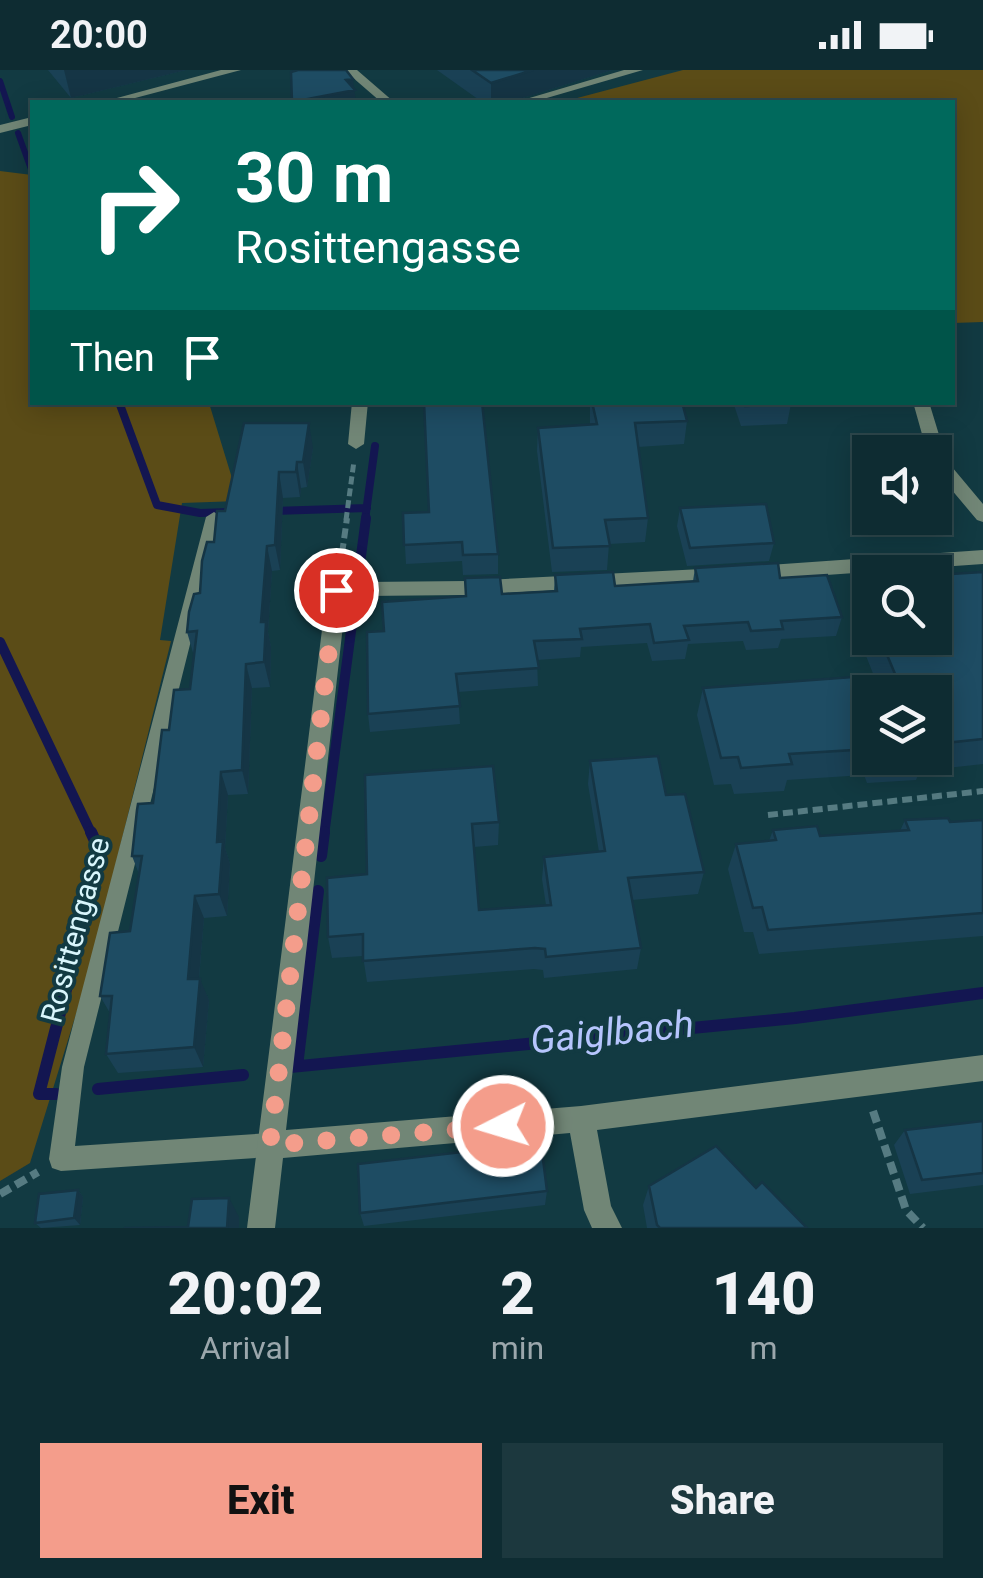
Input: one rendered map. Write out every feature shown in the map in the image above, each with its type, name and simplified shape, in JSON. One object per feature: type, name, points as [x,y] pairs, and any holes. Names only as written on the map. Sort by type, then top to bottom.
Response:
[{"type":"street","points":[[116,100],[235,70]]},
{"type":"street","points":[[350,70],[386,100]]},
{"type":"street","points":[[528,100],[610,73],[637,70]]},
{"type":"street","points":[[0,129],[30,122]]},
{"type":"street","points":[[356,444],[360,405]]},
{"type":"street","points":[[922,405],[939,462],[983,516]]},
{"type":"street","points":[[365,589],[466,588],[800,571],[983,557]]},
{"type":"street","points":[[261,1228],[336,590]]},
{"type":"street","points":[[270,1145],[581,1119],[983,1068]]},
{"type":"street","points":[[581,1119],[598,1210],[608,1228]]},
{"type":"lane","name":"Rosittengasse","points":[[61,1159],[73,1066],[214,516]]},
{"type":"lane","points":[[61,1159],[270,1145]]},
{"type":"path","points":[[336,590],[356,444]]},
{"type":"path","points":[[768,815],[983,791]]},
{"type":"path","points":[[864,1084],[906,1210],[923,1228]]},
{"type":"path","points":[[0,1194],[61,1159]]},
{"type":"shaded area","points":[[683,70],[983,70],[983,322],[955,323],[955,100],[570,100]]},
{"type":"shaded area","points":[[0,171],[30,175],[30,405],[210,405],[239,501],[182,503],[160,640],[171,641],[89,972],[30,1163],[0,1181]]},
{"type":"building","points":[[346,70],[353,79],[346,80],[355,90],[292,100],[291,72]]},
{"type":"building","points":[[472,70],[533,70],[491,83]]},
{"type":"building","points":[[424,405],[482,405],[498,554],[463,555],[462,542],[404,545],[403,513],[429,512]]},
{"type":"building","points":[[593,405],[683,405],[687,421],[635,423],[648,518],[605,520],[610,546],[553,548],[538,428],[597,424]]},
{"type":"building","points":[[244,423],[309,423],[303,462],[297,462],[296,472],[279,472],[275,545],[267,546],[261,622],[266,622],[264,662],[246,664],[242,770],[221,772],[217,842],[223,841],[219,894],[195,896],[188,979],[200,979],[194,1047],[106,1054],[112,996],[100,996],[110,933],[130,931],[142,856],[132,856],[138,804],[153,803],[162,730],[169,730],[174,690],[190,689],[197,631],[187,632],[189,612],[194,594],[200,593],[202,561],[207,542],[214,542],[217,511],[225,511]]},
{"type":"building","points":[[766,504],[774,543],[690,548],[680,508]]},
{"type":"building","points":[[778,563],[780,578],[827,575],[842,617],[781,621],[783,629],[751,631],[748,622],[684,626],[689,640],[654,643],[650,624],[580,629],[582,639],[534,641],[539,668],[456,674],[460,706],[368,714],[367,632],[384,631],[382,602],[466,596],[465,578],[500,577],[502,594],[557,591],[555,575],[613,572],[615,586],[698,581],[695,568]]},
{"type":"building","points":[[983,572],[983,739],[952,742],[952,675],[881,675],[895,674],[887,655],[952,655],[952,574]]},
{"type":"building","points":[[852,677],[852,750],[789,754],[792,764],[741,768],[738,757],[721,758],[703,688]]},
{"type":"building","points":[[658,756],[666,795],[685,794],[704,872],[628,878],[641,948],[546,957],[545,949],[535,948],[363,961],[363,934],[328,937],[327,878],[367,874],[365,775],[493,766],[499,822],[472,824],[479,910],[551,905],[544,857],[605,851],[590,761]]},
{"type":"building","points":[[948,818],[950,822],[983,820],[983,913],[768,930],[762,907],[753,908],[736,844],[776,840],[773,830],[817,826],[820,836],[909,830],[905,820]]},
{"type":"building","points":[[983,1121],[983,1173],[922,1180],[905,1130]]},
{"type":"building","points":[[541,1143],[547,1191],[360,1213],[358,1164]]},
{"type":"building","points":[[716,1146],[756,1188],[762,1182],[807,1228],[660,1228],[649,1186]]},
{"type":"building","points":[[78,1190],[74,1218],[35,1223],[39,1194]]},
{"type":"building","points":[[229,1198],[227,1228],[124,1228],[188,1227],[192,1199]]},
{"type":"waterway","name":"Gaiglbach","points":[[0,81],[12,117]]},
{"type":"waterway","name":"Gaiglbach","points":[[18,133],[30,166]]},
{"type":"waterway","name":"Gaiglbach","points":[[120,405],[157,505],[200,513],[231,512]]},
{"type":"waterway","name":"Gaiglbach","points":[[367,508],[375,446]]},
{"type":"waterway","name":"Gaiglbach","points":[[273,511],[367,508]]},
{"type":"waterway","name":"Gaiglbach","points":[[365,520],[367,508]]},
{"type":"waterway","name":"Gaiglbach","points":[[324,835],[366,518]]},
{"type":"waterway","points":[[0,642],[92,835]]},
{"type":"waterway","points":[[56,1094],[39,1094],[101,854],[91,832]]},
{"type":"waterway","name":"Gaiglbach","points":[[321,856],[324,832]]},
{"type":"waterway","name":"Gaiglbach","points":[[297,1066],[318,891]]},
{"type":"waterway","name":"Gaiglbach","points":[[290,1067],[795,1018],[983,993]]},
{"type":"waterway","points":[[98,1089],[243,1075]]},
{"type":"route","points":[[336,590],[270,1145],[503,1126]]}]
